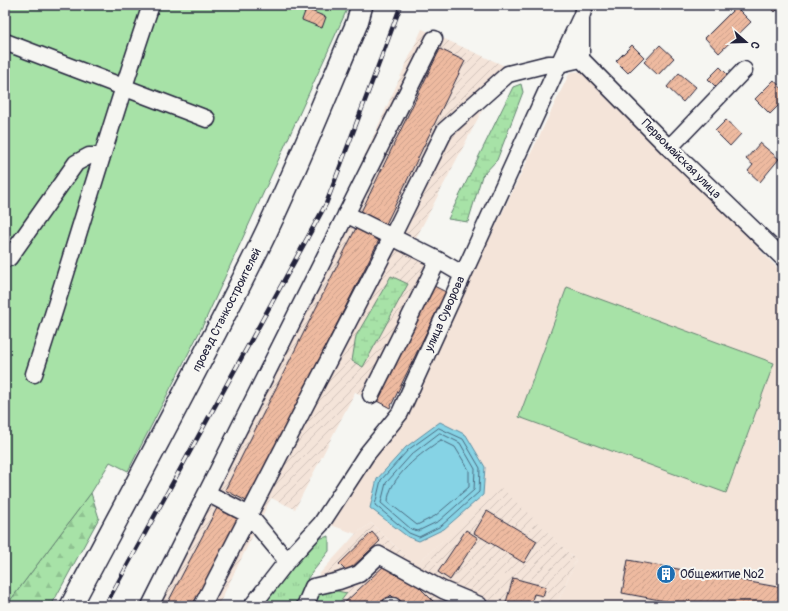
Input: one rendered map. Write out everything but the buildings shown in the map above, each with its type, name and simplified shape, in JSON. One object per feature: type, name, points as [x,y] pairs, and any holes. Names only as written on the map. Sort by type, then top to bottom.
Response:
[{"type":"main road","name":"проезд Станкостроителей","points":[[71,606],[204,355],[259,246],[309,138],[357,23],[362,5]]},
{"type":"street","points":[[34,374],[71,262],[123,87],[151,5]]},
{"type":"street","points":[[202,606],[392,237],[444,130],[508,74],[548,64],[558,64],[582,59],[583,11]]},
{"type":"street","name":"улица Суворова","points":[[252,606],[287,561],[321,524],[366,455],[400,414],[462,274],[583,11]]},
{"type":"street","points":[[150,606],[434,39]]},
{"type":"street","points":[[5,42],[207,119]]},
{"type":"street","name":"Первомайская улица","points":[[582,59],[669,148],[783,258]]},
{"type":"street","points":[[669,148],[744,70]]},
{"type":"street","points":[[9,258],[76,163],[89,156],[102,156]]},
{"type":"street","points":[[346,214],[438,260],[462,274]]},
{"type":"street","points":[[371,395],[438,260]]},
{"type":"street","points":[[207,493],[249,515],[287,561]]},
{"type":"street","points":[[305,606],[313,587],[339,581],[359,574],[379,555],[443,590],[479,605]]},
{"type":"shaded area","points":[[422,29],[505,66],[415,240],[443,255],[430,284],[446,292],[390,408],[355,392],[295,509],[271,498],[218,606],[144,606],[324,245]]},
{"type":"shaded area","points":[[584,71],[612,94],[783,274],[783,606],[556,606],[576,560],[502,489],[415,565],[371,523],[356,534],[331,525],[338,516],[337,508],[426,371],[570,72]]},
{"type":"shaded area","points":[[502,488],[576,560],[556,606],[290,606],[356,534],[371,523],[415,565]]},
{"type":"green space","points":[[5,5],[349,5],[204,323],[128,471],[110,462],[91,493],[6,606]]},
{"type":"green space","points":[[521,84],[523,92],[497,160],[482,176],[468,222],[448,219],[513,87]]},
{"type":"green space","points":[[391,276],[408,284],[363,367],[352,361],[356,336]]},
{"type":"green space","points":[[567,287],[774,363],[726,493],[519,417]]},
{"type":"green space","points":[[91,493],[99,518],[51,606],[6,606]]},
{"type":"green space","points":[[329,536],[329,551],[307,579],[327,589],[347,593],[337,606],[262,606],[311,541]]},
{"type":"water","points":[[440,422],[466,435],[485,467],[483,495],[444,529],[419,541],[408,537],[370,508],[377,479],[406,447]]},
{"type":"railway","points":[[105,606],[326,204],[401,5]]},
{"type":"place","name":"Общежитие №2","points":[[666,574]]}]
